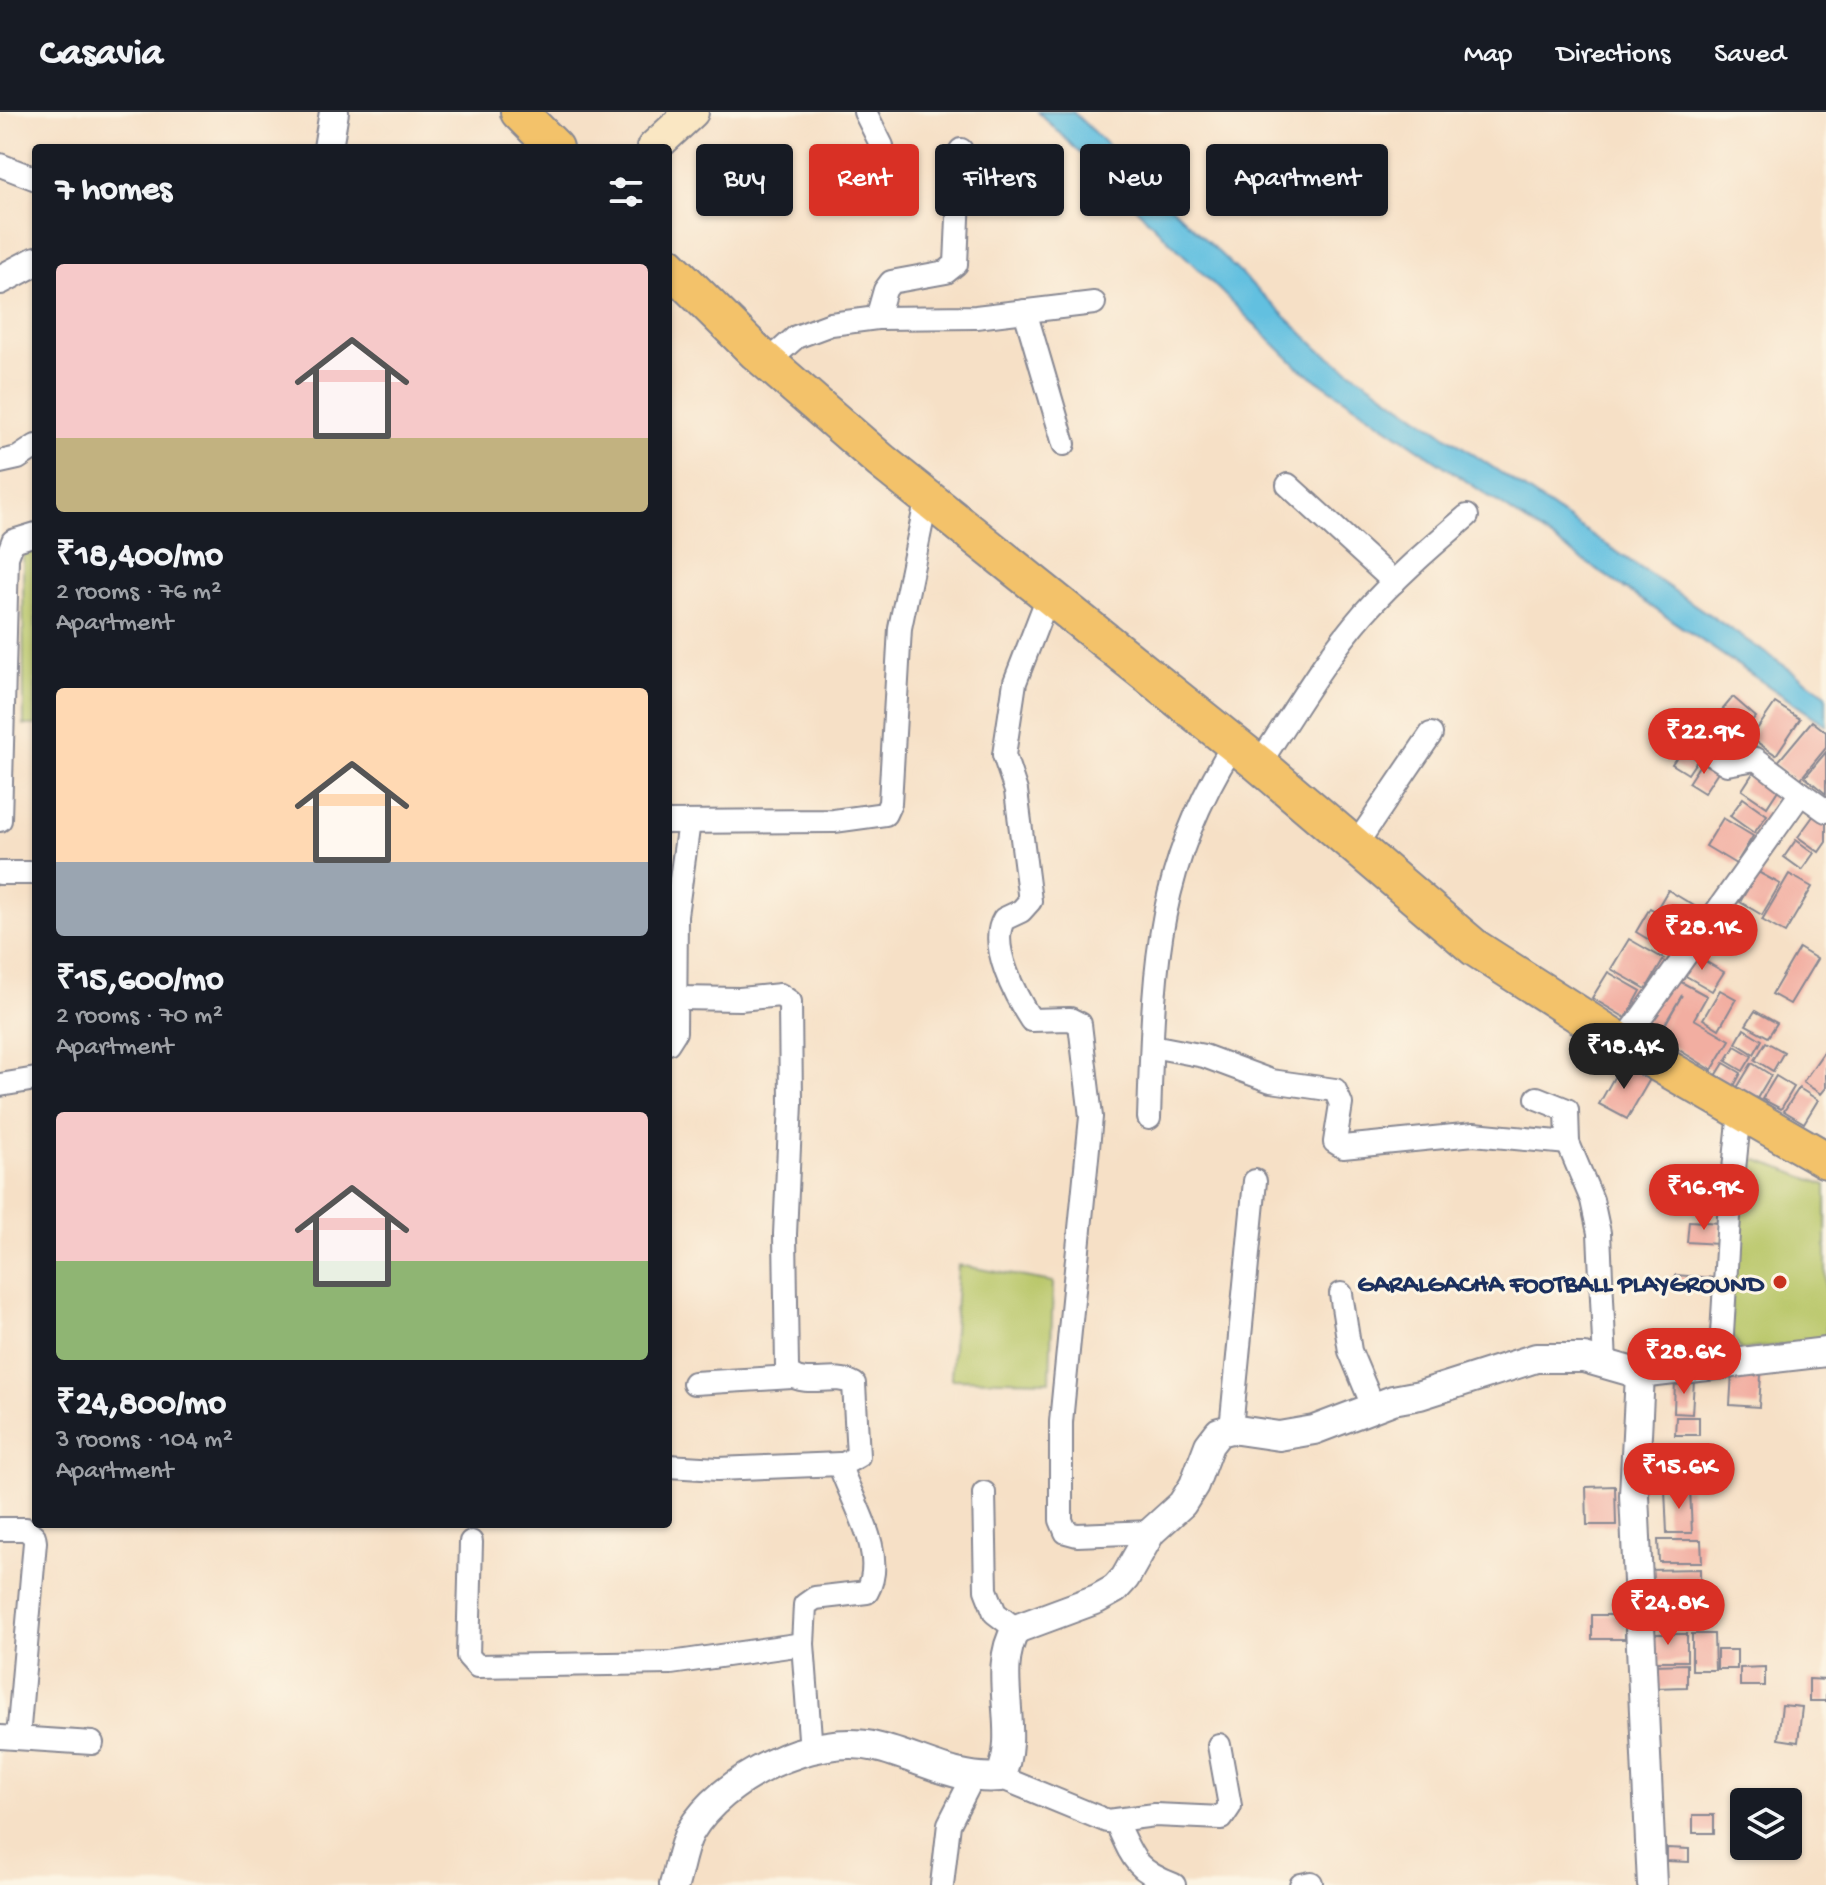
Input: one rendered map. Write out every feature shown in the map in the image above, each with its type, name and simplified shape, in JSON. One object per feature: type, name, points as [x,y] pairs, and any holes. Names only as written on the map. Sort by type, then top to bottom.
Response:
[{"type":"main road","points":[[519,112],[551,144]]},
{"type":"main road","points":[[657,144],[692,112]]},
{"type":"main road","points":[[672,269],[768,362],[927,497],[1246,754],[1475,948],[1623,1043],[1826,1160]]},
{"type":"street","points":[[329,144],[334,112]]},
{"type":"street","points":[[865,112],[881,144]]},
{"type":"street","points":[[0,165],[32,177]]},
{"type":"street","points":[[877,318],[885,290],[891,282],[946,272],[956,264],[958,216]]},
{"type":"street","points":[[0,280],[32,263]]},
{"type":"street","points":[[768,362],[796,337],[812,329],[877,318],[976,317],[1094,303]]},
{"type":"street","points":[[1025,311],[1064,444]]},
{"type":"street","points":[[0,462],[18,458],[32,449]]},
{"type":"street","points":[[1288,485],[1394,582]]},
{"type":"street","points":[[672,1037],[677,998],[672,940],[679,886],[678,822],[834,821],[885,814],[890,803],[900,628],[927,497]]},
{"type":"street","points":[[1149,1118],[1154,978],[1174,871],[1183,839],[1213,777],[1246,754],[1394,582],[1467,516]]},
{"type":"street","points":[[0,820],[7,557],[13,541],[32,535]]},
{"type":"street","points":[[1049,594],[1015,682],[1004,755],[1016,791],[1030,901],[1021,911],[1004,919],[999,935],[1004,969],[1031,1020],[1070,1019],[1080,1024],[1089,1085],[1091,1117],[1061,1422],[1061,1520],[1066,1532],[1077,1535],[1151,1532]]},
{"type":"street","points":[[1355,846],[1431,734]]},
{"type":"street","points":[[1697,745],[1727,764],[1756,759],[1826,811]]},
{"type":"street","points":[[1623,1043],[1801,793]]},
{"type":"street","points":[[0,873],[32,873]]},
{"type":"street","points":[[677,998],[740,999],[780,995],[790,1002],[791,1103],[785,1234],[786,1358],[792,1377]]},
{"type":"street","points":[[1152,1046],[1204,1056],[1271,1081],[1335,1090],[1341,1104],[1335,1142],[1343,1147],[1474,1134],[1568,1143]]},
{"type":"street","points":[[0,1085],[32,1080]]},
{"type":"street","points":[[1537,1098],[1567,1110],[1568,1143],[1596,1215],[1604,1285],[1605,1364]]},
{"type":"street","points":[[1720,1367],[1740,1112]]},
{"type":"street","points":[[1231,1429],[1255,1181]]},
{"type":"street","points":[[1341,1294],[1350,1351],[1373,1406]]},
{"type":"street","points":[[1016,1629],[1097,1599],[1115,1589],[1125,1578],[1151,1532],[1182,1504],[1194,1485],[1209,1445],[1219,1432],[1231,1429],[1295,1434],[1373,1406],[1536,1358],[1558,1355],[1640,1374],[1720,1367],[1826,1352]]},
{"type":"street","points":[[1640,1374],[1634,1495],[1652,1885]]},
{"type":"street","points":[[672,1466],[718,1469],[840,1464],[858,1456],[854,1384],[845,1379],[806,1381],[792,1377],[694,1383]]},
{"type":"street","points":[[811,1751],[803,1644],[807,1602],[815,1598],[858,1596],[867,1592],[871,1583],[870,1539],[840,1464]]},
{"type":"street","points":[[984,1493],[986,1590],[995,1613],[1016,1629]]},
{"type":"street","points":[[0,1529],[26,1529],[34,1536],[35,1542],[9,1738],[92,1743]]},
{"type":"street","points":[[471,1542],[468,1656],[477,1666],[671,1663],[803,1644]]},
{"type":"street","points":[[942,1885],[949,1824],[1009,1751],[1007,1655],[1016,1629]]},
{"type":"street","points":[[674,1885],[689,1834],[713,1803],[738,1782],[779,1760],[811,1751],[872,1746],[986,1778],[1116,1822],[1155,1815],[1210,1819],[1228,1814],[1230,1806],[1219,1745]]},
{"type":"street","points":[[1116,1822],[1136,1865],[1147,1875],[1174,1885]]},
{"type":"green space","points":[[23,542],[32,542],[32,725],[24,725]]},
{"type":"green space","name":"GARALGACHA FOOTBALL PLAYGROUND","points":[[1747,1156],[1826,1185],[1826,1340],[1741,1350],[1730,1332],[1736,1233]]},
{"type":"green space","points":[[958,1265],[1053,1282],[1050,1381],[951,1379]]},
{"type":"water","points":[[1038,112],[1073,112],[1106,144],[1080,144],[1080,153]]},
{"type":"water","points":[[1144,216],[1181,216],[1320,350],[1826,694],[1826,725],[1298,367]]},
{"type":"building","points":[[1733,697],[1756,717],[1726,752],[1703,733]]},
{"type":"building","points":[[1775,703],[1800,719],[1776,755],[1751,738]]},
{"type":"building","points":[[1812,721],[1826,732],[1826,748],[1798,782],[1776,764]]},
{"type":"building","points":[[1686,743],[1702,753],[1688,774],[1672,764]]},
{"type":"building","points":[[1826,752],[1826,794],[1805,777]]},
{"type":"building","points":[[1703,760],[1719,770],[1704,793],[1688,783]]},
{"type":"building","points":[[1755,770],[1780,787],[1767,807],[1742,790]]},
{"type":"building","points":[[1743,798],[1767,815],[1754,833],[1730,816]]},
{"type":"building","points":[[1814,815],[1826,823],[1826,842],[1819,852],[1798,837]]},
{"type":"building","points":[[1723,818],[1753,836],[1736,864],[1706,846]]},
{"type":"building","points":[[1796,840],[1814,853],[1802,870],[1784,857]]},
{"type":"building","points":[[1758,872],[1780,884],[1762,915],[1740,902]]},
{"type":"building","points":[[1789,874],[1812,887],[1785,933],[1762,920]]},
{"type":"building","points":[[1668,890],[1701,910],[1691,927],[1658,907]]},
{"type":"building","points":[[1650,908],[1686,928],[1671,953],[1636,932]]},
{"type":"building","points":[[1629,939],[1664,959],[1646,989],[1611,969]]},
{"type":"building","points":[[1799,948],[1817,959],[1790,1004],[1772,994]]},
{"type":"building","points":[[1691,953],[1724,972],[1712,991],[1679,972]]},
{"type":"building","points":[[1608,972],[1641,991],[1626,1018],[1592,998]]},
{"type":"building","points":[[1672,977],[1707,996],[1694,1019],[1730,1040],[1712,1070],[1658,1037],[1682,995],[1657,1037],[1641,1028]]},
{"type":"building","points":[[1720,990],[1736,999],[1719,1029],[1703,1019]]},
{"type":"building","points":[[1755,1011],[1777,1023],[1768,1037],[1746,1025]]},
{"type":"building","points":[[1744,1029],[1762,1040],[1754,1054],[1736,1043]]},
{"type":"building","points":[[1766,1042],[1784,1052],[1773,1071],[1755,1060]]},
{"type":"building","points":[[1735,1046],[1752,1056],[1743,1071],[1726,1061]]},
{"type":"building","points":[[1826,1049],[1826,1088],[1821,1094],[1803,1082]]},
{"type":"building","points":[[1622,1063],[1650,1079],[1627,1119],[1599,1104]]},
{"type":"building","points":[[1724,1063],[1741,1073],[1734,1086],[1716,1076]]},
{"type":"building","points":[[1752,1063],[1771,1075],[1756,1100],[1737,1088]]},
{"type":"building","points":[[1776,1076],[1794,1087],[1781,1109],[1762,1099]]},
{"type":"building","points":[[1799,1088],[1818,1100],[1804,1123],[1784,1111]]},
{"type":"building","points":[[1689,1221],[1720,1223],[1718,1244],[1687,1242]]},
{"type":"building","points":[[1675,1275],[1715,1278],[1714,1292],[1674,1290]]},
{"type":"building","points":[[1732,1373],[1761,1375],[1759,1407],[1730,1405]]},
{"type":"building","points":[[1675,1379],[1694,1380],[1692,1414],[1674,1413]]},
{"type":"building","points":[[1676,1417],[1699,1417],[1699,1435],[1675,1435]]},
{"type":"building","points":[[1615,1486],[1616,1525],[1587,1525],[1586,1487]]},
{"type":"building","points":[[1690,1488],[1692,1533],[1667,1533],[1665,1489]]},
{"type":"building","points":[[1658,1540],[1701,1540],[1702,1562],[1659,1562]]},
{"type":"building","points":[[1700,1569],[1700,1593],[1647,1594],[1647,1570]]},
{"type":"building","points":[[1592,1615],[1625,1615],[1625,1639],[1592,1639]]},
{"type":"building","points":[[1649,1634],[1687,1634],[1687,1661],[1650,1661]]},
{"type":"building","points":[[1692,1634],[1714,1634],[1715,1670],[1692,1670]]},
{"type":"building","points":[[1717,1650],[1737,1650],[1737,1669],[1717,1669]]},
{"type":"building","points":[[1687,1664],[1687,1687],[1653,1688],[1653,1665]]},
{"type":"building","points":[[1765,1667],[1765,1686],[1740,1686],[1740,1668]]},
{"type":"building","points":[[1809,1679],[1826,1680],[1826,1701],[1809,1701]]},
{"type":"building","points":[[1782,1705],[1802,1707],[1798,1742],[1778,1739]]},
{"type":"building","points":[[1693,1815],[1714,1815],[1714,1833],[1693,1833]]},
{"type":"building","points":[[1667,1848],[1689,1849],[1689,1862],[1667,1861]]},
{"type":"place","name":"GARALGACHA FOOTBALL PLAYGROUND","points":[[1780,1282]]}]
